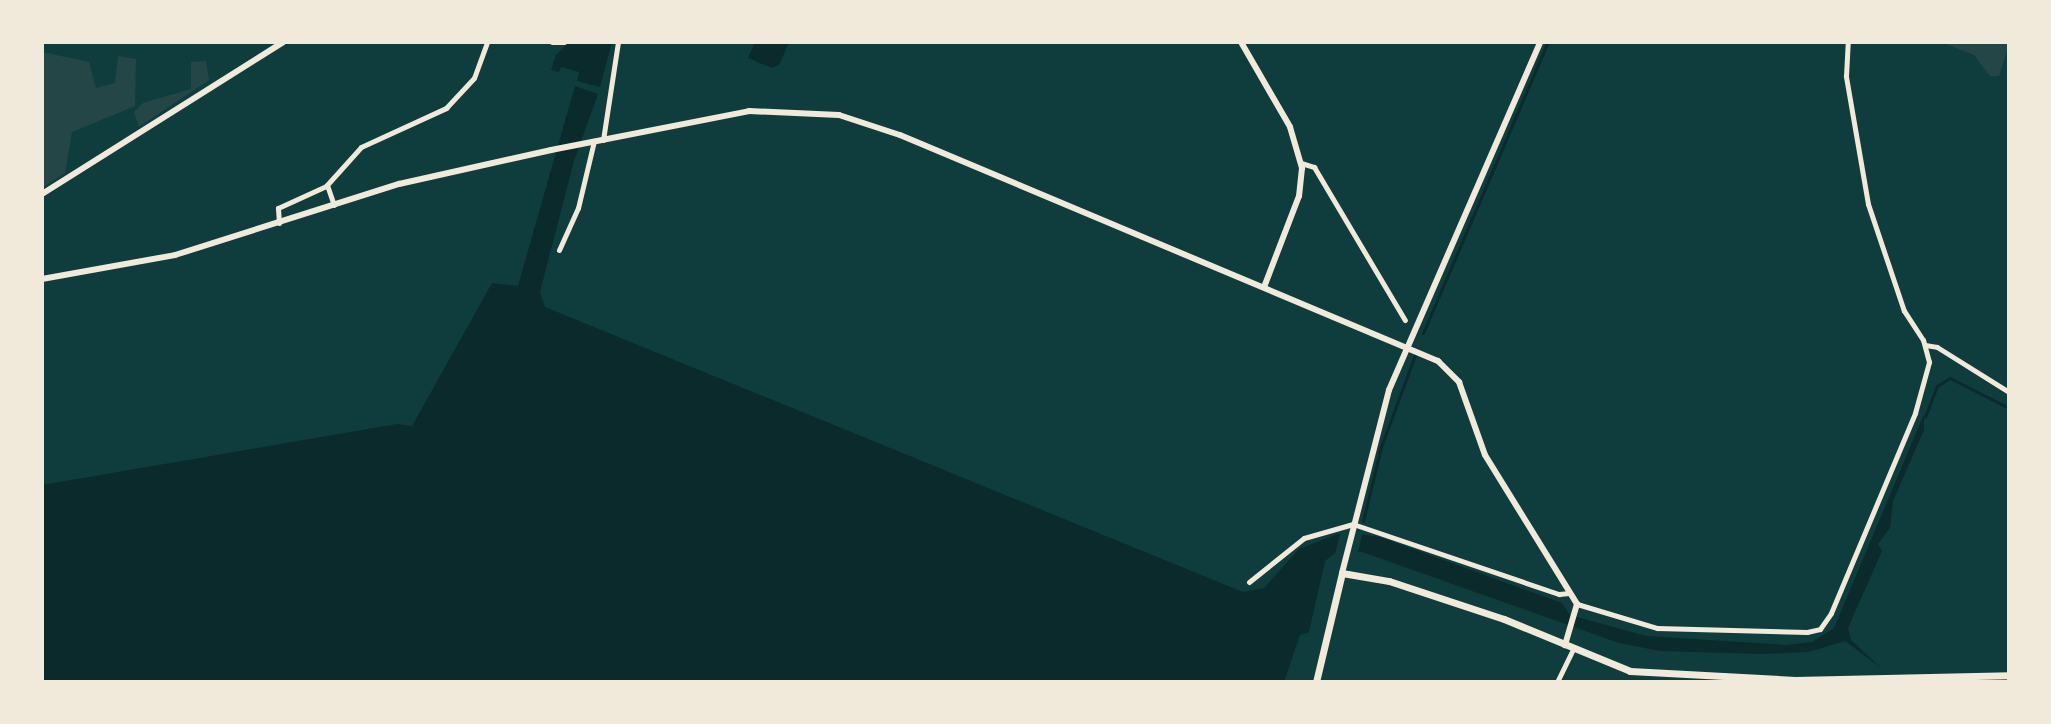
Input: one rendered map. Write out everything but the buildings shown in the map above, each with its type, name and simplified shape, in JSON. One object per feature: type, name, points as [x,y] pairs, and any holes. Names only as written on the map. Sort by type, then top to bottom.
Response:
[{"type":"main road","points":[[1316,682],[1342,573],[1398,583],[1515,623],[1566,642],[1573,649],[1637,672],[1840,681],[2009,675]]},
{"type":"street","points":[[42,194],[283,42]]},
{"type":"street","points":[[279,223],[278,208],[327,185],[361,147],[427,120],[451,103],[474,78],[487,42]]},
{"type":"street","points":[[552,42],[564,42]]},
{"type":"street","points":[[603,140],[618,42]]},
{"type":"street","points":[[1241,42],[1290,127],[1301,163],[1299,196],[1264,287]]},
{"type":"street","points":[[1342,573],[1374,434],[1408,346],[1540,42]]},
{"type":"street","points":[[1577,604],[1653,628],[1820,629],[1831,613],[1915,413],[1928,374],[1925,345],[1904,311],[1868,204],[1846,76],[1848,42]]},
{"type":"street","points":[[42,279],[175,255],[424,177],[551,150],[749,111],[839,115],[900,135],[1438,361],[1459,382],[1485,455],[1577,604],[1577,614],[1566,642]]},
{"type":"street","points":[[559,250],[578,208],[591,142]]},
{"type":"street","points":[[1301,163],[1314,167],[1405,320]]},
{"type":"street","points":[[327,185],[334,205]]},
{"type":"street","points":[[1925,345],[1937,347],[2009,392]]},
{"type":"street","points":[[1249,582],[1304,538],[1352,527],[1559,594],[1569,593]]},
{"type":"street","points":[[1557,682],[1573,649]]},
{"type":"shaded area","points":[[569,42],[612,42],[600,87],[577,81],[579,72],[561,67],[559,72],[551,70],[556,55]]},
{"type":"shaded area","points":[[755,42],[789,42],[779,65],[772,68],[748,58]]},
{"type":"shaded area","points":[[1941,42],[2009,42],[2009,45],[1999,76],[1990,76],[1974,55]]},
{"type":"shaded area","points":[[42,52],[89,62],[96,88],[115,83],[118,56],[136,59],[135,106],[72,132],[65,173],[42,188]]},
{"type":"shaded area","points":[[206,61],[209,80],[139,127],[134,112],[143,103],[191,89],[191,62]]},
{"type":"shaded area","points":[[575,86],[598,94],[574,161],[540,292],[545,307],[1243,592],[1264,588],[1299,549],[1338,534],[1359,534],[1380,537],[1562,603],[1570,615],[1646,636],[1786,645],[1812,642],[1834,628],[1924,414],[1924,430],[1893,501],[1890,528],[1878,544],[1882,551],[1848,628],[1851,640],[1881,668],[1845,641],[1808,652],[1762,654],[1660,651],[1619,643],[1362,552],[1335,553],[1325,561],[1309,632],[1300,635],[1284,682],[42,682],[42,485],[397,424],[412,426],[492,283],[518,286]]},
{"type":"pier","points":[[1341,530],[1363,531],[1357,557],[1334,558]]},
{"type":"waterway","points":[[1423,333],[1548,42]]},
{"type":"waterway","points":[[1363,521],[1381,447],[1415,355]]},
{"type":"waterway","points":[[1925,417],[1937,386],[1950,378],[2009,408]]}]
